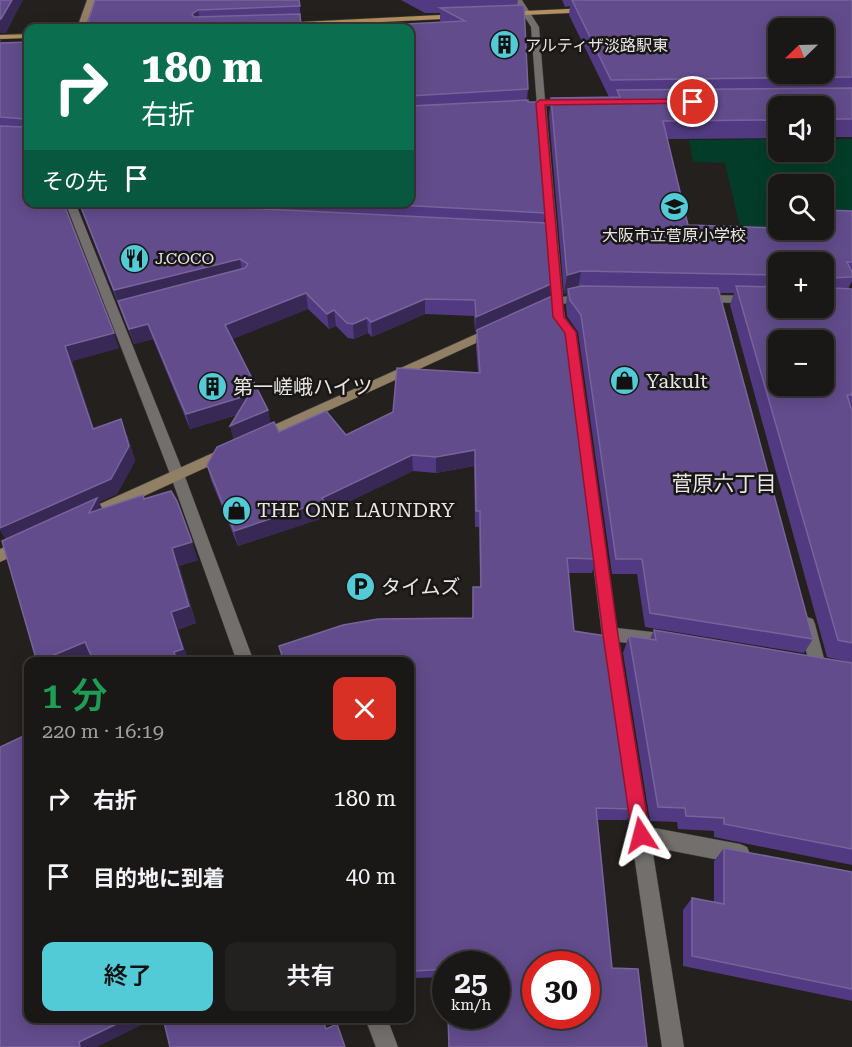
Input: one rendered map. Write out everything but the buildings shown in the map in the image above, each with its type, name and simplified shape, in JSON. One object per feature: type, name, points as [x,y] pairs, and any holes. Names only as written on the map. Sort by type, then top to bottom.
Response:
[{"type":"main road","points":[[495,15],[596,10]]},
{"type":"main road","points":[[294,24],[471,16]]},
{"type":"main road","points":[[0,37],[24,36]]},
{"type":"street","points":[[82,24],[91,0]]},
{"type":"street","points":[[518,0],[535,27],[540,106],[543,233],[552,304],[570,332],[610,635],[673,1047]]},
{"type":"street","points":[[529,109],[580,103]]},
{"type":"street","points":[[72,207],[118,311],[244,657]]},
{"type":"street","points":[[223,207],[226,218],[250,219]]},
{"type":"street","points":[[552,304],[578,296],[602,296]]},
{"type":"street","points":[[685,298],[722,305],[768,301]]},
{"type":"street","points":[[73,522],[504,325]]},
{"type":"street","points":[[0,556],[42,536]]},
{"type":"street","points":[[795,662],[824,667],[802,609]]},
{"type":"street","points":[[610,635],[640,636],[684,643]]},
{"type":"street","points":[[641,835],[756,857]]},
{"type":"street","points":[[378,1023],[387,1047]]},
{"type":"green space","points":[[768,139],[768,162],[834,162],[834,139],[852,139],[852,225],[834,224],[834,174],[768,174],[768,230],[741,231],[725,163],[693,162],[689,140]]},
{"type":"place","name":"アルティザ淡路駅東","points":[[504,45]]},
{"type":"place","name":"大阪市立菅原小学校","points":[[674,207]]},
{"type":"place","name":"J.COCO","points":[[134,258]]},
{"type":"place","name":"Yakult","points":[[625,381]]},
{"type":"place","name":"第一嵯峨ハイツ","points":[[212,387]]},
{"type":"place","name":"THE ONE LAUNDRY","points":[[236,510]]},
{"type":"place","name":"タイムズ","points":[[360,587]]},
{"type":"district","name":"菅原六丁目","points":[[724,484]]},
{"type":"route","points":[[641,835],[610,635],[570,332],[559,317],[549,233],[540,103],[693,102]]}]
